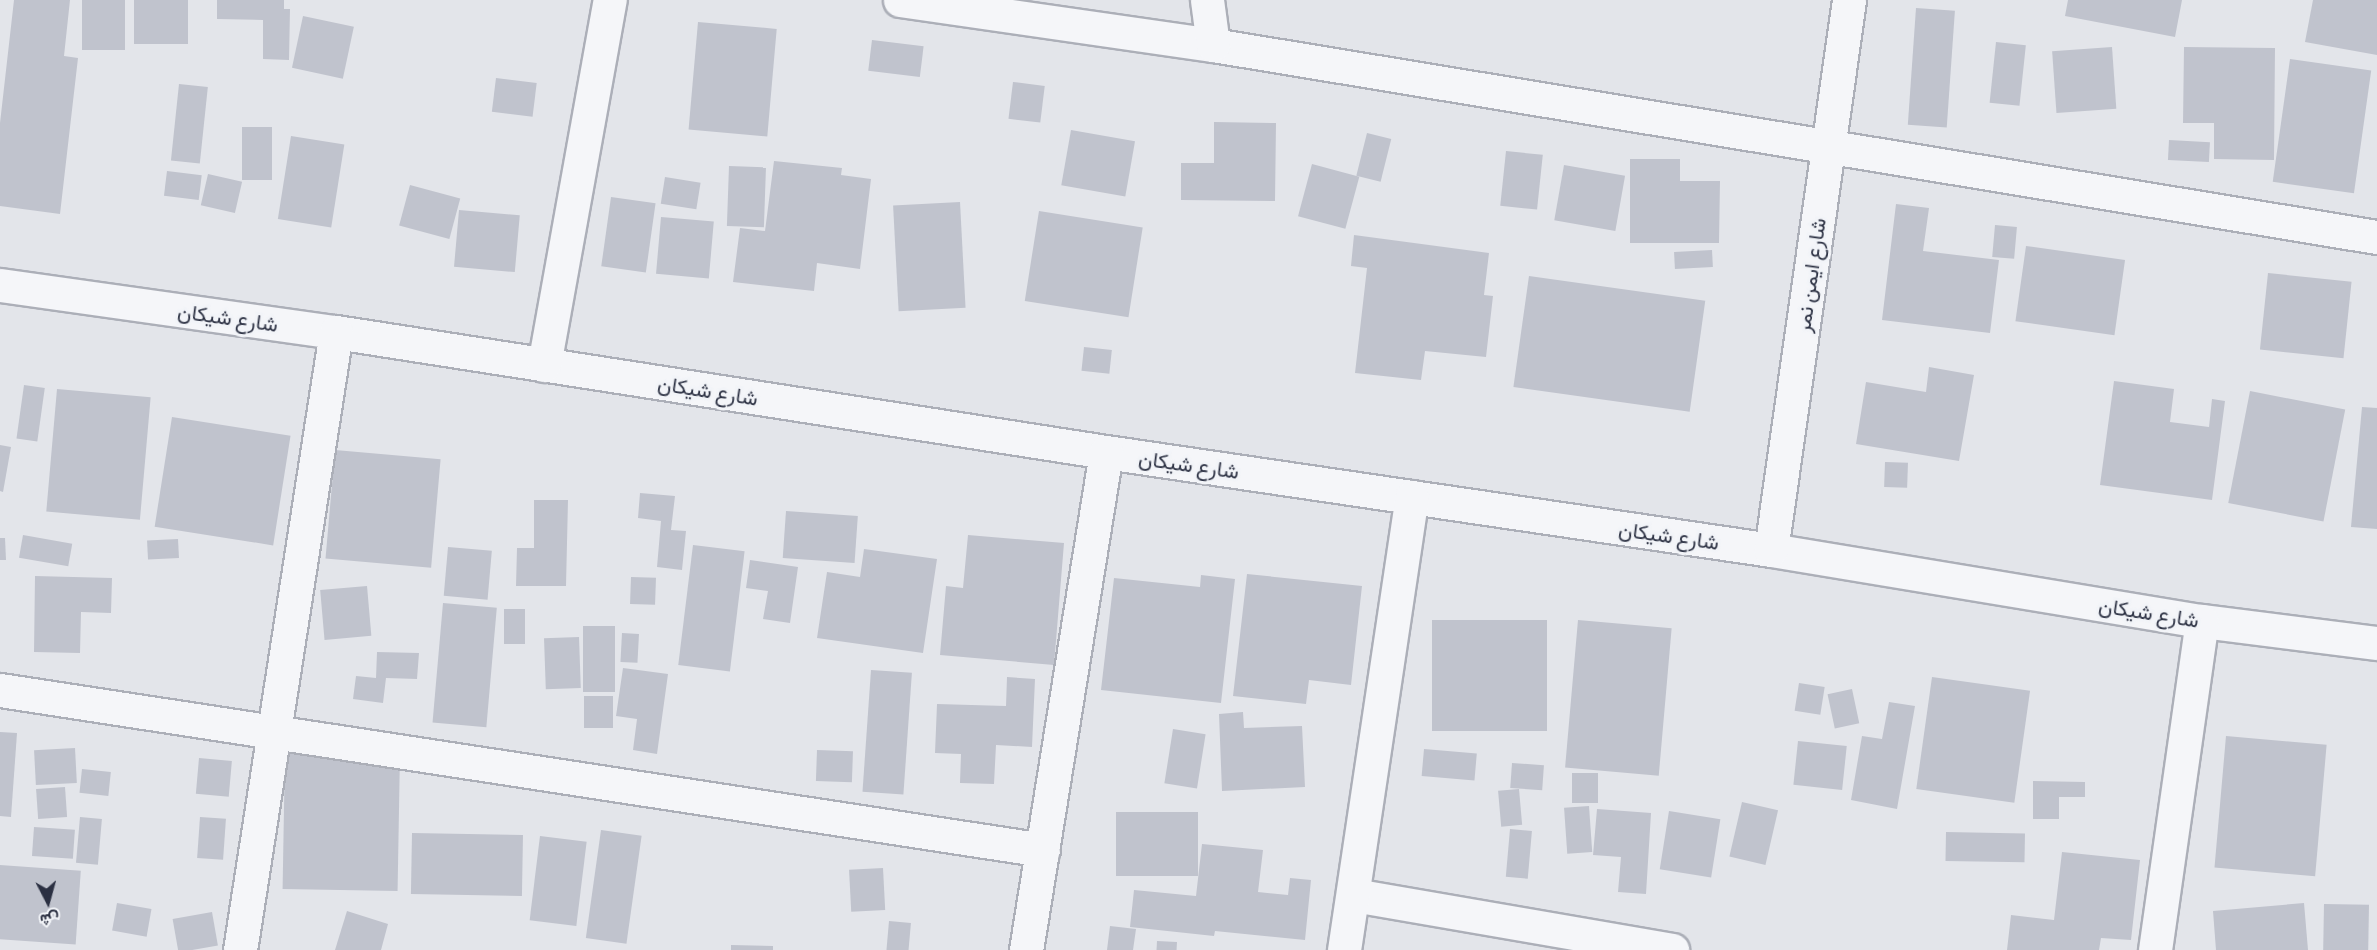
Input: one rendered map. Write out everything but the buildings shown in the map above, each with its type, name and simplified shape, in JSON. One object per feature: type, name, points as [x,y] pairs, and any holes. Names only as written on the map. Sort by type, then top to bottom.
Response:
[{"type":"street","points":[[544,365],[610,0]]},
{"type":"street","points":[[900,0],[1213,45],[2377,237]]},
{"type":"street","points":[[1207,0],[1213,45]]},
{"type":"street","name":"شارع ايمن نمر","points":[[1771,550],[1849,0]]},
{"type":"street","name":"شارع شيكان","points":[[0,285],[336,332],[1106,452],[1771,550],[2202,621],[2377,643]]},
{"type":"street","points":[[240,950],[336,332]]},
{"type":"street","points":[[1026,950],[1106,452]]},
{"type":"street","points":[[1344,950],[1412,497]]},
{"type":"street","points":[[2155,950],[2202,621]]},
{"type":"street","points":[[0,690],[1043,849]]},
{"type":"street","points":[[1354,895],[1672,950]]}]
